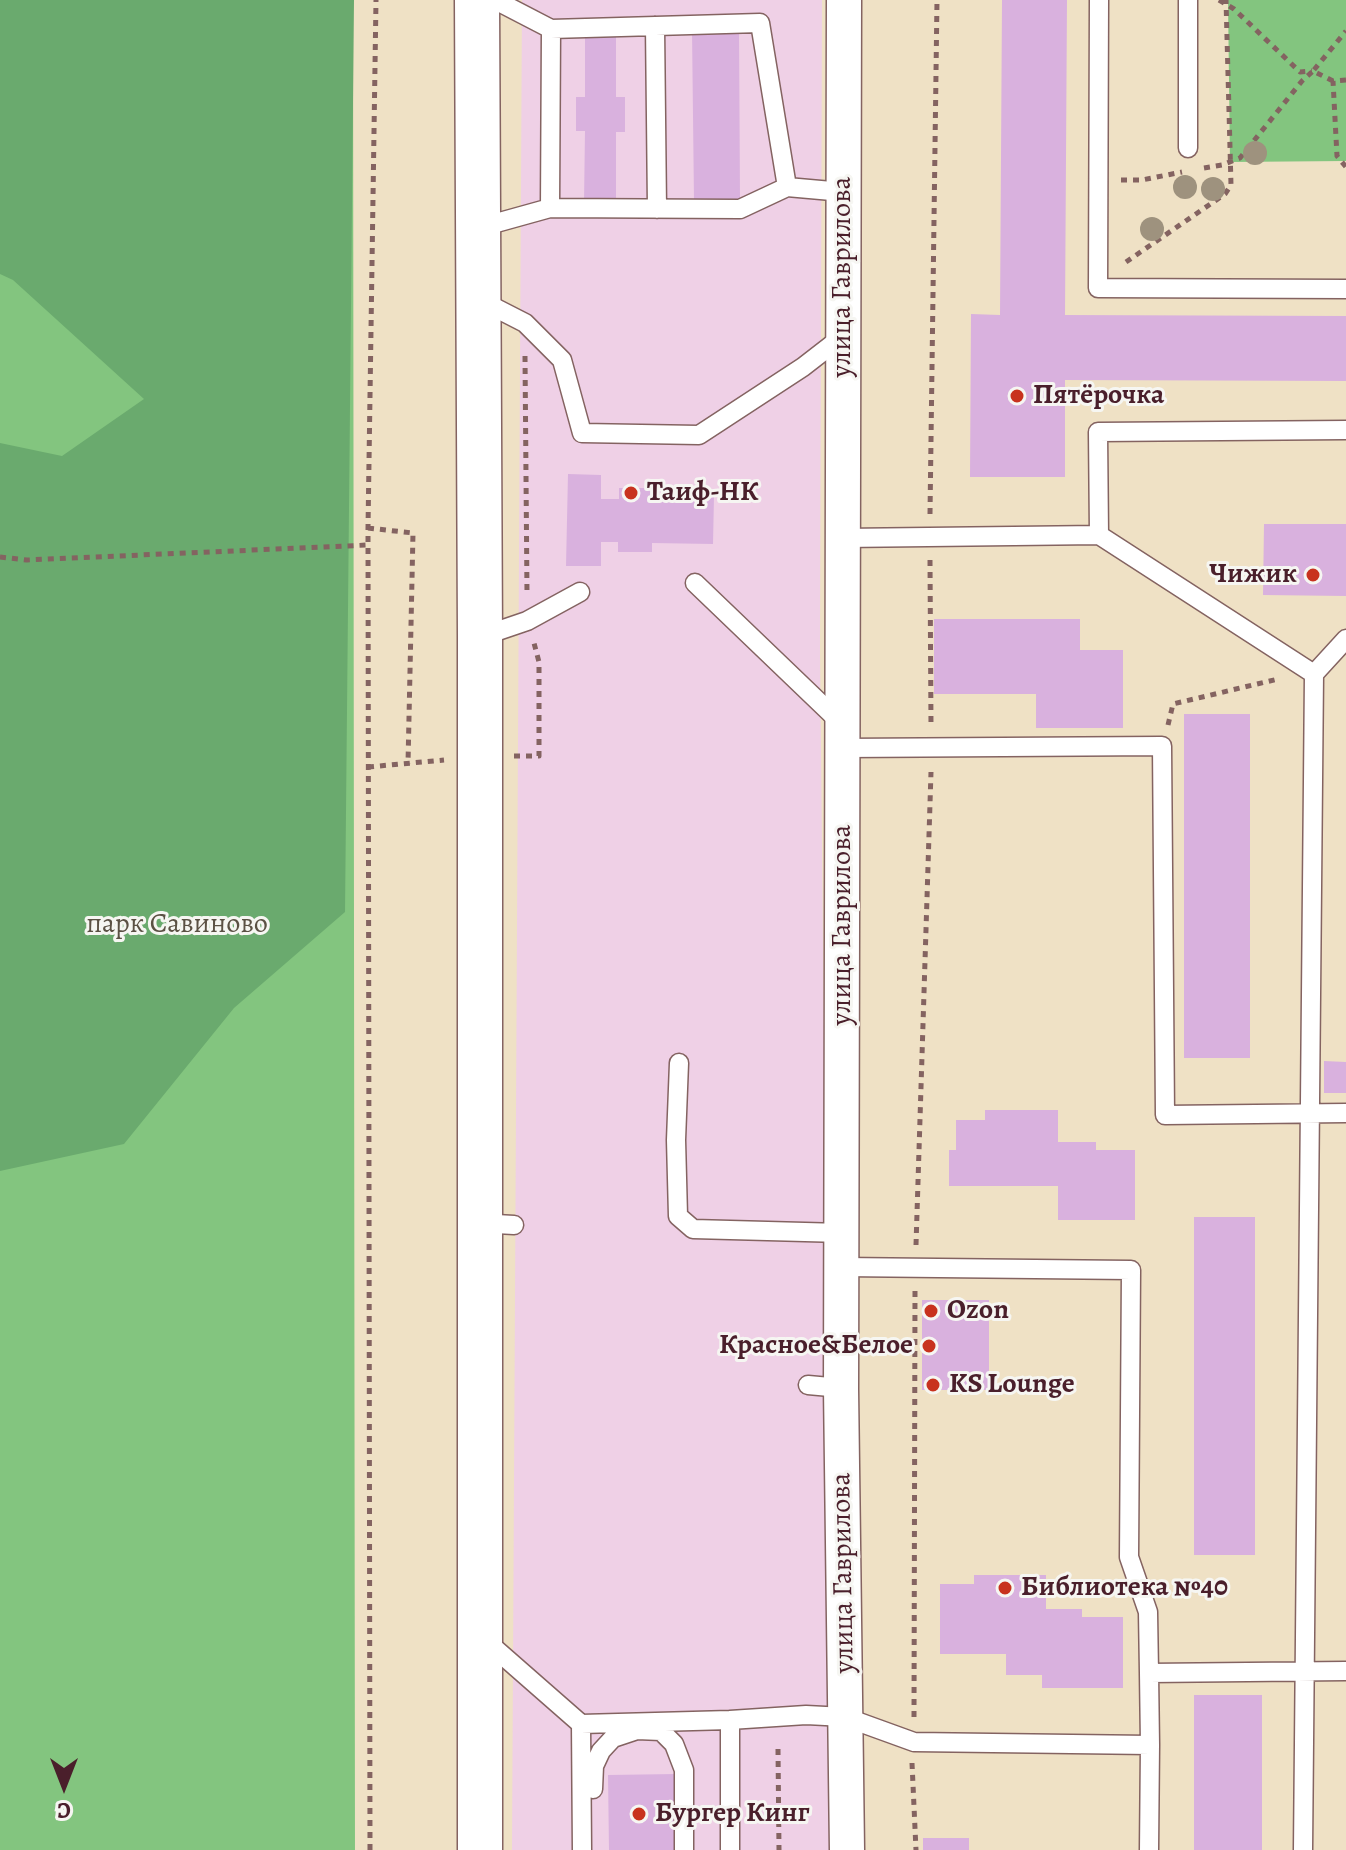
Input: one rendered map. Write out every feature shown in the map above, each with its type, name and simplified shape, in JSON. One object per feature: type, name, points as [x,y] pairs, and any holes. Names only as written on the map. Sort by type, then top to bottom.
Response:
[{"type":"main road","points":[[477,0],[480,637],[496,1224],[480,1636],[480,1850]]},
{"type":"street","name":"улица Гаврилова","points":[[844,0],[842,1267],[825,1386],[845,1717],[847,1850]]},
{"type":"lane","points":[[495,0],[551,29],[760,23],[787,187]]},
{"type":"lane","points":[[1099,0],[1098,288],[1346,289]]},
{"type":"lane","points":[[1188,0],[1188,148]]},
{"type":"lane","points":[[655,26],[657,209]]},
{"type":"lane","points":[[550,208],[551,29]]},
{"type":"lane","points":[[478,228],[550,208],[740,209],[787,187],[843,192]]},
{"type":"lane","points":[[478,299],[525,323],[562,360],[582,433],[699,435],[803,367],[843,336]]},
{"type":"lane","points":[[1099,535],[1098,432],[1346,430]]},
{"type":"lane","points":[[843,538],[1099,535],[1314,674]]},
{"type":"lane","points":[[695,583],[843,736],[931,747],[1162,746],[1165,1115],[1346,1113]]},
{"type":"lane","points":[[480,637],[527,621],[580,592]]},
{"type":"lane","points":[[1303,1850],[1314,674],[1346,639]]},
{"type":"lane","points":[[679,1063],[676,1140],[678,1216],[693,1229],[842,1233]]},
{"type":"lane","points":[[842,1267],[1131,1270],[1129,1557],[1148,1612],[1149,1850]]},
{"type":"lane","points":[[480,1636],[581,1724],[806,1715],[845,1717],[914,1742],[1150,1745]]},
{"type":"lane","points":[[1149,1673],[1346,1671]]},
{"type":"lane","points":[[730,1720],[730,1850]]},
{"type":"lane","points":[[581,1724],[582,1850]]},
{"type":"lane","points":[[594,1850],[594,1766],[601,1751],[613,1738],[637,1730],[661,1731],[674,1744],[684,1770],[684,1850]]},
{"type":"lane","points":[[684,1829],[698,1850]]},
{"type":"path","points":[[370,1850],[368,528],[376,0]]},
{"type":"path","points":[[916,1850],[911,1753],[914,1742],[915,1268],[931,747],[930,537],[937,0]]},
{"type":"path","points":[[1219,0],[1234,9],[1300,72],[1313,71],[1333,81],[1346,80]]},
{"type":"path","points":[[1098,181],[1142,180],[1222,165],[1240,158],[1346,31]]},
{"type":"path","points":[[1333,81],[1337,156],[1346,167]]},
{"type":"path","points":[[512,756],[539,756],[539,662],[527,621],[525,323]]},
{"type":"path","points":[[368,528],[413,533],[408,764]]},
{"type":"path","points":[[0,557],[27,560],[368,545]]},
{"type":"path","points":[[1162,746],[1173,704],[1295,675],[1314,674]]},
{"type":"path","points":[[368,767],[443,760]]},
{"type":"path","points":[[778,1749],[779,1850]]},
{"type":"shaded area","points":[[522,0],[822,0],[820,649],[832,1850],[512,1850]]},
{"type":"green space","name":"парк Савиново","points":[[0,0],[353,0],[355,1850],[0,1850]]},
{"type":"green space","points":[[0,0],[354,0],[345,912],[234,1008],[124,1144],[0,1171],[0,443],[62,456],[144,399],[13,280],[0,274]]},
{"type":"green space","points":[[1228,0],[1346,0],[1346,161],[1230,162]]},
{"type":"building","points":[[1002,0],[1067,0],[1065,315],[1346,316],[1346,381],[1065,380],[1065,477],[970,477],[971,314],[1000,315]]},
{"type":"building","points":[[739,29],[740,201],[694,201],[692,30]]},
{"type":"building","points":[[585,30],[616,30],[616,97],[625,97],[625,132],[616,132],[616,203],[584,203],[585,131],[576,131],[576,97],[585,97]]},
{"type":"building","points":[[568,474],[601,475],[601,499],[619,499],[619,488],[653,488],[653,495],[714,496],[713,544],[652,543],[652,552],[618,552],[618,542],[601,542],[601,566],[566,566]]},
{"type":"building","points":[[1264,524],[1346,524],[1346,596],[1263,595]]},
{"type":"building","points":[[934,619],[1080,619],[1080,650],[1123,650],[1123,728],[1036,728],[1036,694],[934,694]]},
{"type":"building","points":[[1184,714],[1250,714],[1250,1058],[1184,1058]]},
{"type":"building","points":[[1324,1061],[1346,1062],[1346,1093],[1324,1093]]},
{"type":"building","points":[[985,1110],[1058,1110],[1058,1142],[1096,1142],[1096,1150],[1135,1150],[1135,1220],[1058,1220],[1058,1186],[949,1186],[949,1150],[956,1150],[956,1120],[985,1120]]},
{"type":"building","points":[[1194,1217],[1255,1217],[1255,1555],[1194,1555]]},
{"type":"building","points":[[922,1300],[989,1300],[989,1390],[922,1390]]},
{"type":"building","points":[[974,1575],[1046,1575],[1046,1609],[1082,1609],[1082,1617],[1123,1617],[1123,1688],[1042,1688],[1042,1675],[1006,1675],[1006,1654],[940,1654],[940,1584],[974,1584]]},
{"type":"building","points":[[1194,1695],[1262,1695],[1262,1850],[1194,1850]]},
{"type":"building","points":[[676,1774],[677,1850],[609,1850],[608,1775]]},
{"type":"building","points":[[923,1838],[969,1838],[969,1850],[923,1850]]},
{"type":"place","name":"Пятёрочка","points":[[1017,396]]},
{"type":"place","name":"Таиф-НК","points":[[631,493]]},
{"type":"place","name":"Чижик","points":[[1313,575]]},
{"type":"place","name":"Ozon","points":[[931,1311]]},
{"type":"place","name":"Красное&Белое","points":[[929,1346]]},
{"type":"place","name":"KS Lounge","points":[[933,1385]]},
{"type":"place","name":"Библиотека №40","points":[[1005,1588]]},
{"type":"place","name":"Бургер Кинг","points":[[639,1814]]}]
